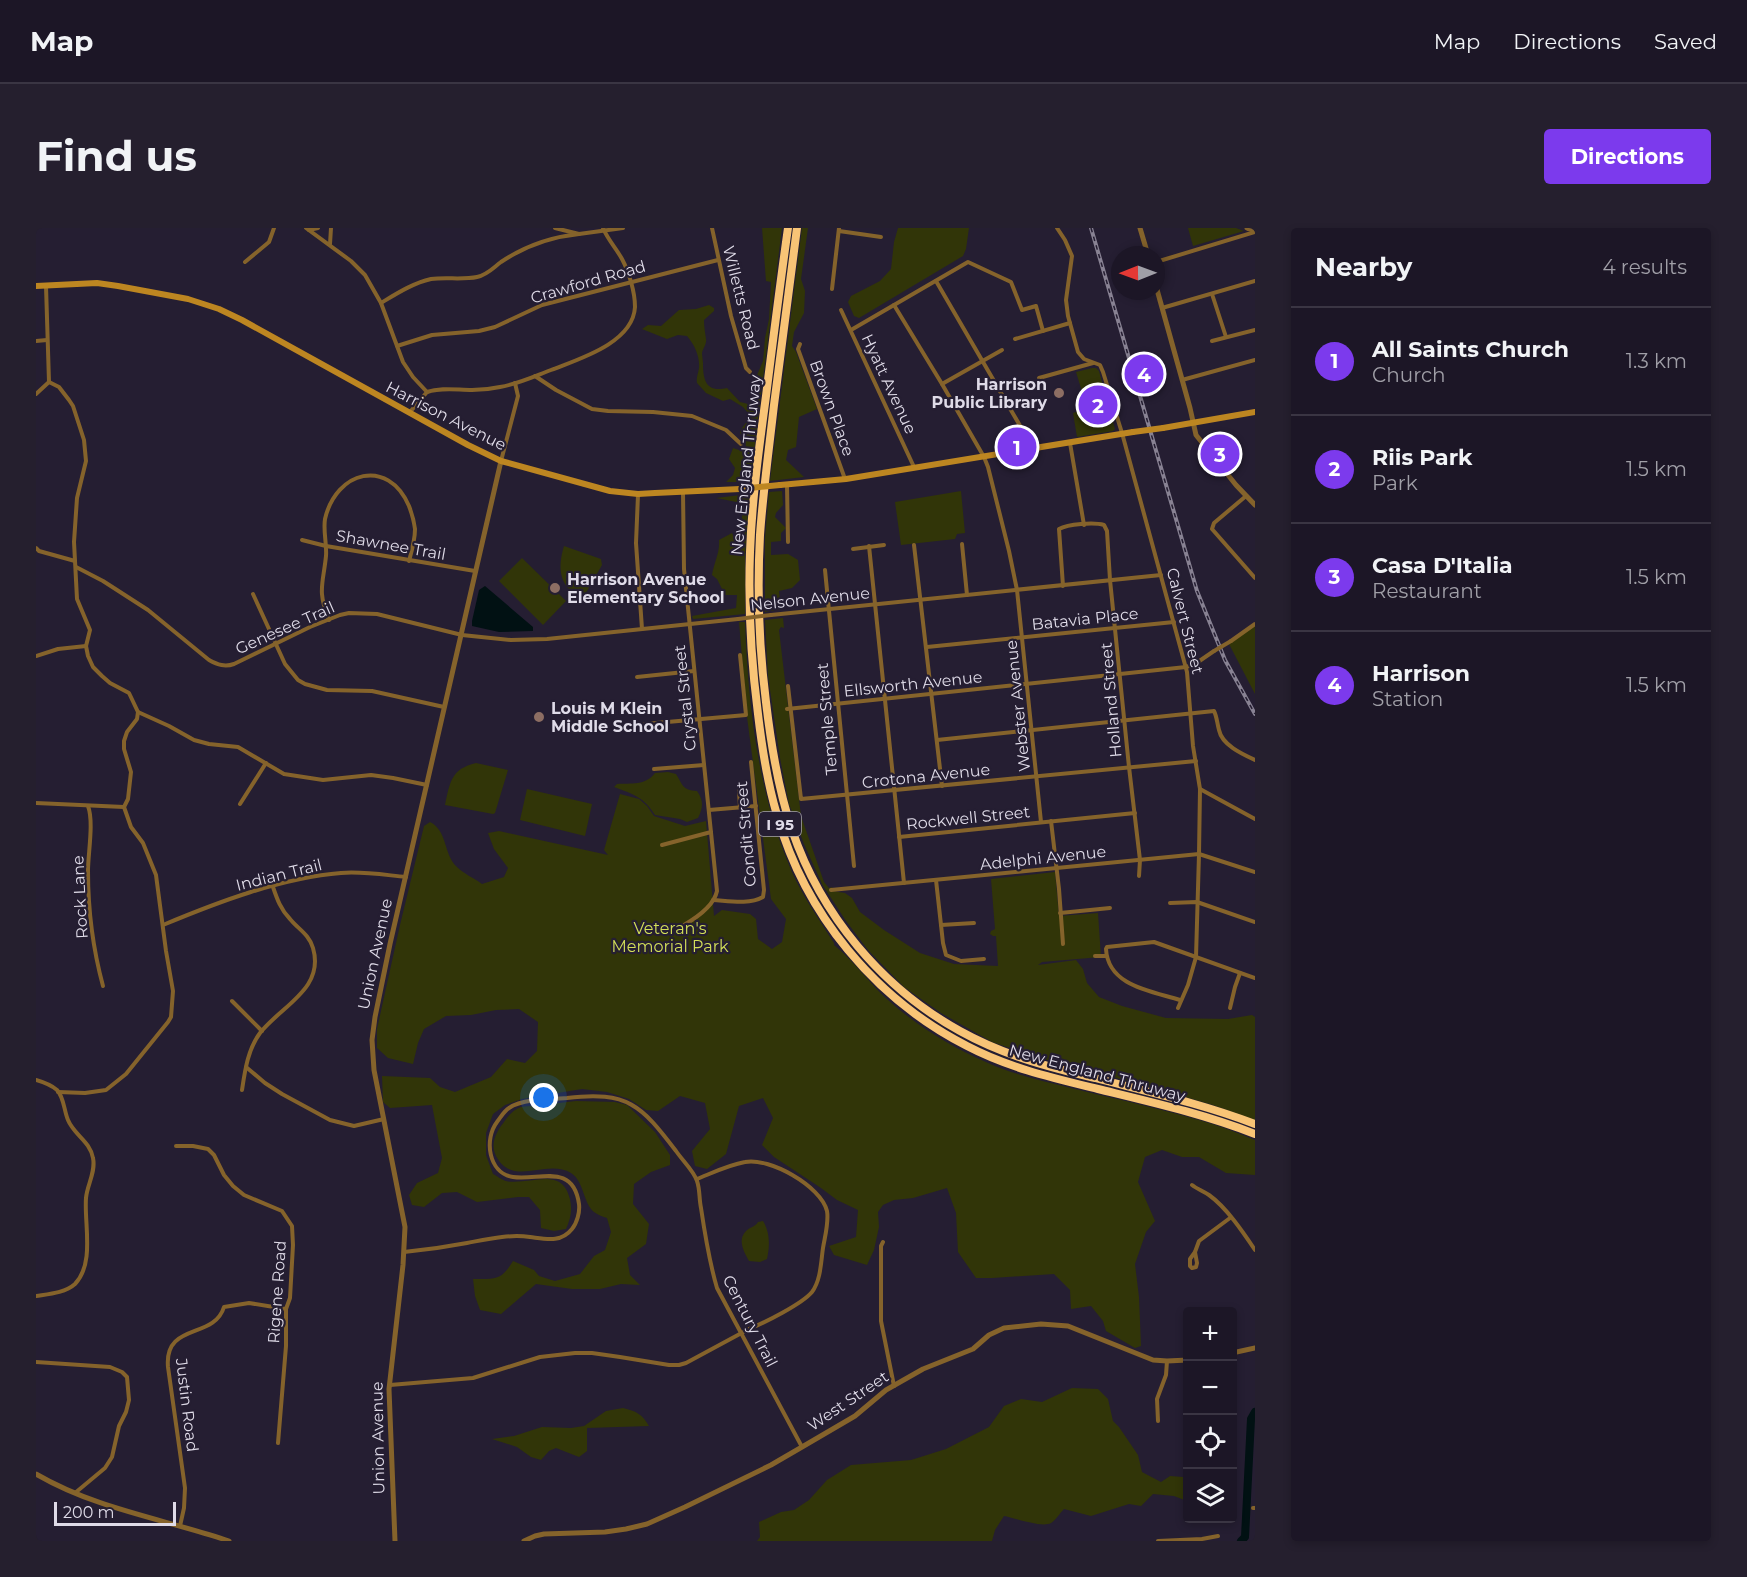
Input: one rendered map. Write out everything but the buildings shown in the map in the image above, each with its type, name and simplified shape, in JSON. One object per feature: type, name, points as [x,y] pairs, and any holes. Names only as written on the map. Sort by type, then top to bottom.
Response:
[{"type":"highway","name":"New England Thruway","points":[[788,228],[754,492],[750,558],[750,618],[756,699],[770,787],[786,843],[804,884],[836,934],[864,968],[908,1008],[956,1041],[1024,1070],[1182,1109],[1255,1134]]},
{"type":"highway","name":"New England Thruway","points":[[797,228],[764,483],[759,550],[759,595],[762,669],[775,758],[788,816],[810,872],[840,923],[873,963],[912,999],[962,1032],[1030,1061],[1196,1104],[1255,1124]]},
{"type":"main road","name":"Harrison Avenue","points":[[36,286],[97,283],[188,299],[212,306],[242,320],[410,414],[501,461],[610,491],[638,494],[740,489],[846,479],[1255,412]]},
{"type":"street","points":[[245,262],[269,242],[274,228]]},
{"type":"street","points":[[308,229],[318,228]]},
{"type":"street","points":[[330,245],[331,228]]},
{"type":"street","points":[[555,228],[579,234]]},
{"type":"street","points":[[381,303],[412,286],[431,279],[478,277],[538,242],[559,236],[623,228]]},
{"type":"street","name":"Willetts Road","points":[[712,228],[739,345],[746,368],[750,372]]},
{"type":"street","name":"Calvert Street","points":[[1057,228],[1072,256],[1066,300],[1070,323],[1080,355],[1102,368],[1186,667],[1200,789],[1199,854],[1196,957],[1178,1008]]},
{"type":"street","points":[[1140,228],[1145,246]]},
{"type":"street","points":[[1248,228],[1255,232]]},
{"type":"street","points":[[308,229],[351,261],[365,275],[381,303],[402,362],[427,392]]},
{"type":"street","points":[[410,414],[427,392],[447,389],[474,390],[515,384],[592,354],[624,332],[635,307],[630,282],[622,260],[603,230]]},
{"type":"street","points":[[832,289],[839,230],[880,237]]},
{"type":"street","points":[[1165,259],[1255,232]]},
{"type":"street","name":"Crawford Road","points":[[397,346],[432,335],[479,331],[495,327],[542,305],[718,260]]},
{"type":"street","points":[[851,330],[967,262],[1011,282],[1022,310],[1036,306],[1043,331]]},
{"type":"street","points":[[936,281],[1033,449]]},
{"type":"street","points":[[1162,308],[1255,281]]},
{"type":"street","points":[[46,285],[49,382]]},
{"type":"street","points":[[1212,294],[1226,338]]},
{"type":"street","points":[[1160,300],[1196,435],[1255,505]]},
{"type":"street","name":"Webster Avenue","points":[[894,305],[984,457],[1017,590],[1041,822]]},
{"type":"street","name":"Hyatt Avenue","points":[[841,310],[915,468]]},
{"type":"street","points":[[1015,339],[1070,323]]},
{"type":"street","points":[[1212,341],[1255,330]]},
{"type":"street","points":[[36,341],[47,340]]},
{"type":"street","name":"Brown Place","points":[[800,344],[798,349],[846,479]]},
{"type":"street","points":[[942,384],[1002,350]]},
{"type":"street","points":[[1182,380],[1255,360]]},
{"type":"street","points":[[1039,378],[1094,362]]},
{"type":"street","points":[[535,376],[592,409],[692,416],[726,430],[741,444]]},
{"type":"street","points":[[36,394],[49,382]]},
{"type":"street","points":[[49,382],[59,387],[69,399],[84,440],[86,461],[79,488],[74,531],[78,604],[90,630],[86,646],[93,666],[110,683],[129,693],[138,712],[137,719],[127,732],[124,741],[131,772],[128,799],[124,807],[131,827],[143,843],[156,875],[173,991],[171,1017],[119,1081],[106,1090],[85,1093],[58,1092]]},
{"type":"street","name":"Union Avenue","points":[[395,1541],[390,1385],[405,1227],[374,1070],[372,1041],[375,1017],[406,877],[501,461],[518,396],[515,384]]},
{"type":"street","points":[[1064,586],[1059,533],[1061,528],[1084,525],[1070,443]]},
{"type":"street","points":[[329,620],[321,590],[326,546],[324,524],[332,500],[350,481],[360,476],[372,475],[391,482],[405,496],[415,527],[409,561]]},
{"type":"street","points":[[784,485],[788,542]]},
{"type":"street","name":"Crystal Street","points":[[682,492],[683,552],[717,891],[713,900]]},
{"type":"street","points":[[638,494],[636,543],[642,629]]},
{"type":"street","points":[[1246,496],[1214,523],[1212,529],[1255,578]]},
{"type":"street","name":"Holland Street","points":[[1084,525],[1103,524],[1107,531],[1124,720],[1140,860],[1139,876]]},
{"type":"street","name":"Shawnee Trail","points":[[302,540],[409,561],[476,571]]},
{"type":"street","points":[[962,544],[967,595]]},
{"type":"street","points":[[853,549],[884,545]]},
{"type":"street","points":[[914,545],[942,786]]},
{"type":"street","points":[[869,546],[904,883]]},
{"type":"street","name":"Genesee Trail","points":[[36,548],[75,564],[103,581],[148,610],[216,664],[223,666],[234,664],[349,613],[377,614],[462,635]]},
{"type":"street","name":"Temple Street","points":[[825,570],[854,866]]},
{"type":"street","name":"Nelson Avenue","points":[[462,635],[511,640],[547,639],[1161,575]]},
{"type":"street","points":[[253,594],[289,670],[298,680],[310,687],[327,690],[372,691],[445,707]]},
{"type":"street","name":"Batavia Place","points":[[927,647],[1174,622]]},
{"type":"street","points":[[1186,667],[1195,664],[1255,624]]},
{"type":"street","points":[[36,656],[48,651],[86,646]]},
{"type":"street","points":[[645,724],[746,715],[740,655]]},
{"type":"street","name":"Ellsworth Avenue","points":[[789,709],[1186,667]]},
{"type":"street","points":[[637,678],[694,671]]},
{"type":"street","points":[[788,686],[789,709]]},
{"type":"street","name":"Crotona Avenue","points":[[789,709],[801,800],[1196,760]]},
{"type":"street","points":[[936,740],[1214,711],[1223,739],[1236,750],[1255,760]]},
{"type":"street","points":[[138,712],[194,740],[238,747],[284,774],[323,780],[371,775],[427,785]]},
{"type":"street","name":"Condit Street","points":[[713,900],[745,902],[763,897],[751,762]]},
{"type":"street","points":[[240,804],[266,763]]},
{"type":"street","points":[[654,769],[704,765]]},
{"type":"street","points":[[1200,789],[1255,819]]},
{"type":"street","points":[[739,791],[740,807]]},
{"type":"street","points":[[36,803],[124,807]]},
{"type":"street","name":"Rock Lane","points":[[88,806],[91,820],[88,872],[90,916],[98,970],[103,986]]},
{"type":"street","points":[[709,810],[756,806]]},
{"type":"street","name":"Rockwell Street","points":[[1051,821],[1135,813]]},
{"type":"street","points":[[1041,822],[1051,821],[1063,944]]},
{"type":"street","name":"Rockwell Street","points":[[898,837],[1041,822]]},
{"type":"street","points":[[662,845],[711,832]]},
{"type":"street","name":"Adelphi Avenue","points":[[831,890],[1199,854],[1255,873]]},
{"type":"street","name":"Indian Trail","points":[[163,925],[215,903],[301,879],[342,873],[406,877]]},
{"type":"street","points":[[936,880],[944,952],[953,958],[968,961],[984,959]]},
{"type":"street","points":[[242,1090],[249,1053],[262,1031],[306,990],[315,966],[312,945],[305,933],[290,920],[281,907],[273,886]]},
{"type":"street","points":[[684,925],[698,916],[713,900]]},
{"type":"street","points":[[1170,903],[1197,902],[1255,922]]},
{"type":"street","points":[[1060,913],[1110,908]]},
{"type":"street","points":[[940,925],[974,923]]},
{"type":"street","points":[[1180,1000],[1130,984],[1120,978],[1108,963],[1107,947],[1154,942],[1255,978]]},
{"type":"street","points":[[1095,956],[1106,956]]},
{"type":"street","points":[[1230,1008],[1240,973]]},
{"type":"street","points":[[232,1001],[262,1031]]},
{"type":"street","points":[[246,1066],[280,1093],[330,1120],[354,1126],[384,1119]]},
{"type":"street","points":[[36,1080],[49,1085],[58,1092],[68,1120],[87,1143],[93,1157],[93,1170],[86,1199],[87,1248],[81,1275],[75,1284],[64,1291],[36,1296]]},
{"type":"street","name":"Century Trail","points":[[404,1252],[510,1236],[561,1238],[573,1228],[578,1216],[579,1202],[573,1188],[566,1179],[551,1175],[520,1177],[507,1175],[494,1163],[490,1155],[489,1142],[495,1125],[507,1109],[519,1104],[583,1096],[624,1100],[645,1113],[697,1179],[710,1264],[717,1288],[802,1447]]},
{"type":"street","name":"Rigene Road","points":[[176,1146],[208,1149],[232,1186],[244,1195],[282,1211],[292,1226],[290,1298],[286,1309],[286,1346],[278,1443]]},
{"type":"street","points":[[390,1385],[473,1378],[540,1357],[575,1353],[601,1354],[679,1365],[810,1294],[815,1287],[827,1214],[818,1196],[807,1184],[763,1163],[745,1162],[697,1179]]},
{"type":"street","points":[[1192,1185],[1221,1205],[1240,1227],[1255,1250]]},
{"type":"street","points":[[1195,1252],[1199,1241],[1230,1218]]},
{"type":"street","points":[[883,1242],[881,1321],[894,1386]]},
{"type":"street","name":"Justin Road","points":[[179,1527],[184,1508],[185,1488],[168,1367],[169,1348],[176,1340],[212,1323],[219,1317],[224,1307],[249,1303],[286,1309]]},
{"type":"street","name":"West Street","points":[[524,1541],[544,1534],[605,1532],[647,1524],[708,1497],[855,1416],[894,1386],[923,1369],[973,1349],[996,1330],[1019,1325],[1068,1326],[1153,1360],[1183,1360]]},
{"type":"street","points":[[1237,1352],[1255,1348]]},
{"type":"street","points":[[1158,1421],[1157,1399],[1166,1375],[1167,1361]]},
{"type":"street","points":[[36,1362],[110,1367],[127,1377],[129,1400],[119,1426],[112,1457],[105,1468],[74,1493]]},
{"type":"street","points":[[36,1474],[74,1493],[132,1514],[229,1541]]},
{"type":"street","points":[[1158,1541],[1202,1540],[1218,1536]]},
{"type":"green space","points":[[762,228],[782,228],[750,482],[726,482],[733,475],[735,468],[729,459],[733,448],[742,451],[746,446],[740,433],[749,414],[730,399],[723,401],[706,393],[697,383],[699,359],[687,336],[678,335],[667,339],[642,329],[648,325],[661,326],[679,310],[696,309],[709,305],[714,308],[714,311],[704,320],[706,341],[702,353],[705,380],[714,389],[727,388],[740,402],[748,404],[753,400],[755,380],[763,361],[771,282],[766,281]]},
{"type":"green space","points":[[802,228],[808,228],[801,279],[805,291],[804,313],[794,332],[792,346],[817,409],[799,417],[796,447],[788,450],[786,460],[804,477],[770,481]]},
{"type":"green space","points":[[898,228],[969,228],[966,249],[963,256],[859,318],[854,316],[848,302],[851,296],[880,281],[891,269]]},
{"type":"green space","points":[[1188,228],[1236,228],[1244,231],[1193,246]]},
{"type":"green space","points":[[1092,368],[1099,371],[1115,429],[1077,437],[1073,413],[1087,408],[1076,372]]},
{"type":"green space","points":[[782,491],[783,505],[775,517],[786,528],[781,533],[781,541],[771,542],[771,555],[788,554],[798,560],[800,580],[792,588],[779,591],[781,609],[765,612],[765,538],[769,492]]},
{"type":"green space","points":[[961,491],[965,533],[957,534],[955,539],[901,545],[895,502]]},
{"type":"green space","points":[[749,494],[745,556],[745,614],[693,619],[692,616],[736,608],[737,595],[725,595],[717,579],[712,575],[719,540],[732,533],[736,542],[742,543],[742,503],[716,498]]},
{"type":"green space","points":[[564,546],[601,559],[602,565],[583,598],[569,589],[562,577],[561,562]]},
{"type":"green space","points":[[522,558],[566,601],[543,625],[499,581]]},
{"type":"green space","points":[[783,618],[784,628],[781,627],[779,630],[801,816],[824,882],[829,888],[832,887],[833,891],[845,893],[852,898],[860,912],[920,953],[954,964],[998,966],[996,936],[990,934],[995,929],[991,879],[1055,872],[1059,916],[1098,913],[1101,957],[1042,962],[1038,965],[1076,960],[1083,969],[1087,983],[1099,997],[1166,1018],[1228,1019],[1252,1015],[1255,1017],[1255,1120],[1213,1105],[1039,1058],[992,1042],[941,1013],[904,987],[868,950],[822,884],[789,804],[768,676],[765,620]]},
{"type":"green space","name":"Veteran's Memorial Park","points":[[739,622],[745,622],[752,713],[761,773],[777,832],[791,871],[834,945],[881,993],[899,1010],[936,1036],[998,1067],[1040,1080],[1188,1117],[1255,1140],[1255,1175],[1226,1173],[1199,1157],[1182,1157],[1162,1150],[1145,1157],[1138,1182],[1155,1221],[1146,1232],[1135,1264],[1141,1346],[1135,1348],[1106,1331],[1103,1321],[1091,1306],[1071,1309],[1070,1290],[1054,1274],[976,1278],[958,1252],[956,1213],[947,1188],[913,1198],[894,1200],[883,1205],[878,1212],[879,1227],[874,1250],[867,1265],[834,1255],[829,1246],[856,1237],[858,1210],[837,1200],[774,1157],[762,1145],[773,1118],[763,1098],[739,1106],[726,1154],[707,1169],[695,1166],[692,1151],[710,1129],[705,1103],[680,1096],[658,1111],[646,1110],[629,1099],[607,1092],[582,1089],[522,1099],[505,1105],[493,1114],[486,1133],[486,1155],[493,1174],[504,1180],[515,1182],[551,1179],[565,1187],[571,1209],[566,1229],[554,1231],[541,1228],[540,1210],[529,1197],[477,1202],[457,1192],[442,1193],[424,1207],[412,1205],[409,1195],[417,1183],[438,1173],[442,1158],[432,1105],[390,1108],[383,1102],[382,1076],[430,1078],[440,1087],[455,1092],[491,1077],[507,1059],[525,1063],[537,1051],[538,1022],[519,1009],[446,1016],[424,1029],[413,1064],[388,1058],[377,1048],[377,1029],[424,826],[430,822],[436,826],[453,862],[463,872],[482,884],[504,877],[508,868],[494,849],[488,833],[499,831],[608,855],[604,850],[620,794],[639,799],[654,816],[685,826],[706,821],[714,916],[722,910],[750,914],[756,919],[758,939],[772,949],[782,942],[786,919],[771,899],[747,717]]},
{"type":"green space","points":[[1255,625],[1255,694],[1229,644]]},
{"type":"green space","points":[[476,763],[508,770],[493,814],[445,805],[453,778],[461,769]]},
{"type":"green space","points":[[655,773],[676,774],[686,788],[697,791],[702,804],[698,818],[687,822],[655,815],[642,800],[614,787],[617,784],[643,782]]},
{"type":"green space","points":[[527,789],[592,804],[585,836],[520,820]]},
{"type":"green space","points":[[576,1101],[615,1102],[627,1105],[655,1132],[670,1155],[670,1165],[651,1172],[634,1184],[633,1204],[649,1224],[646,1244],[627,1258],[630,1275],[640,1285],[621,1284],[600,1289],[572,1289],[536,1284],[501,1314],[480,1310],[473,1279],[497,1278],[513,1261],[534,1270],[539,1276],[555,1281],[580,1274],[594,1256],[605,1250],[611,1232],[607,1218],[590,1208],[579,1181],[571,1173],[561,1169],[511,1170],[503,1165],[494,1152],[496,1134],[511,1113],[524,1106]]},
{"type":"green space","points":[[763,1221],[769,1239],[767,1259],[760,1262],[749,1261],[742,1246],[743,1235],[758,1222]]},
{"type":"green space","points":[[1072,1388],[1098,1389],[1108,1399],[1113,1421],[1138,1455],[1142,1472],[1161,1482],[1170,1476],[1183,1477],[1183,1499],[1153,1494],[1141,1506],[1129,1504],[1091,1516],[1064,1509],[1053,1522],[1047,1524],[1035,1524],[1004,1516],[995,1530],[992,1541],[757,1541],[760,1537],[759,1522],[781,1512],[794,1510],[809,1500],[827,1480],[851,1465],[911,1460],[946,1449],[989,1427],[1004,1406],[1021,1399],[1042,1402]]},
{"type":"green space","points":[[623,1408],[638,1414],[649,1426],[587,1428],[587,1451],[579,1457],[556,1448],[549,1451],[541,1460],[531,1457],[517,1447],[492,1439],[514,1436],[542,1427],[584,1426],[606,1411]]},
{"type":"shaded area","points":[[485,586],[533,627],[533,631],[499,632],[472,626],[479,590]]},
{"type":"waterway","points":[[1241,1541],[1245,1537],[1251,1419],[1255,1412]]},
{"type":"railway","points":[[1091,228],[1197,591],[1225,660],[1255,714]]},
{"type":"place","name":"Harrison","points":[[1144,374]]},
{"type":"place","name":"Harrison Public Library","points":[[1059,393]]},
{"type":"place","name":"Riis Park","points":[[1098,405]]},
{"type":"place","name":"All Saints Church","points":[[1017,447]]},
{"type":"place","name":"Casa D'Italia","points":[[1220,454]]},
{"type":"place","name":"Harrison Avenue Elementary School","points":[[555,588]]},
{"type":"place","name":"Louis M Klein Middle School","points":[[539,717]]}]
